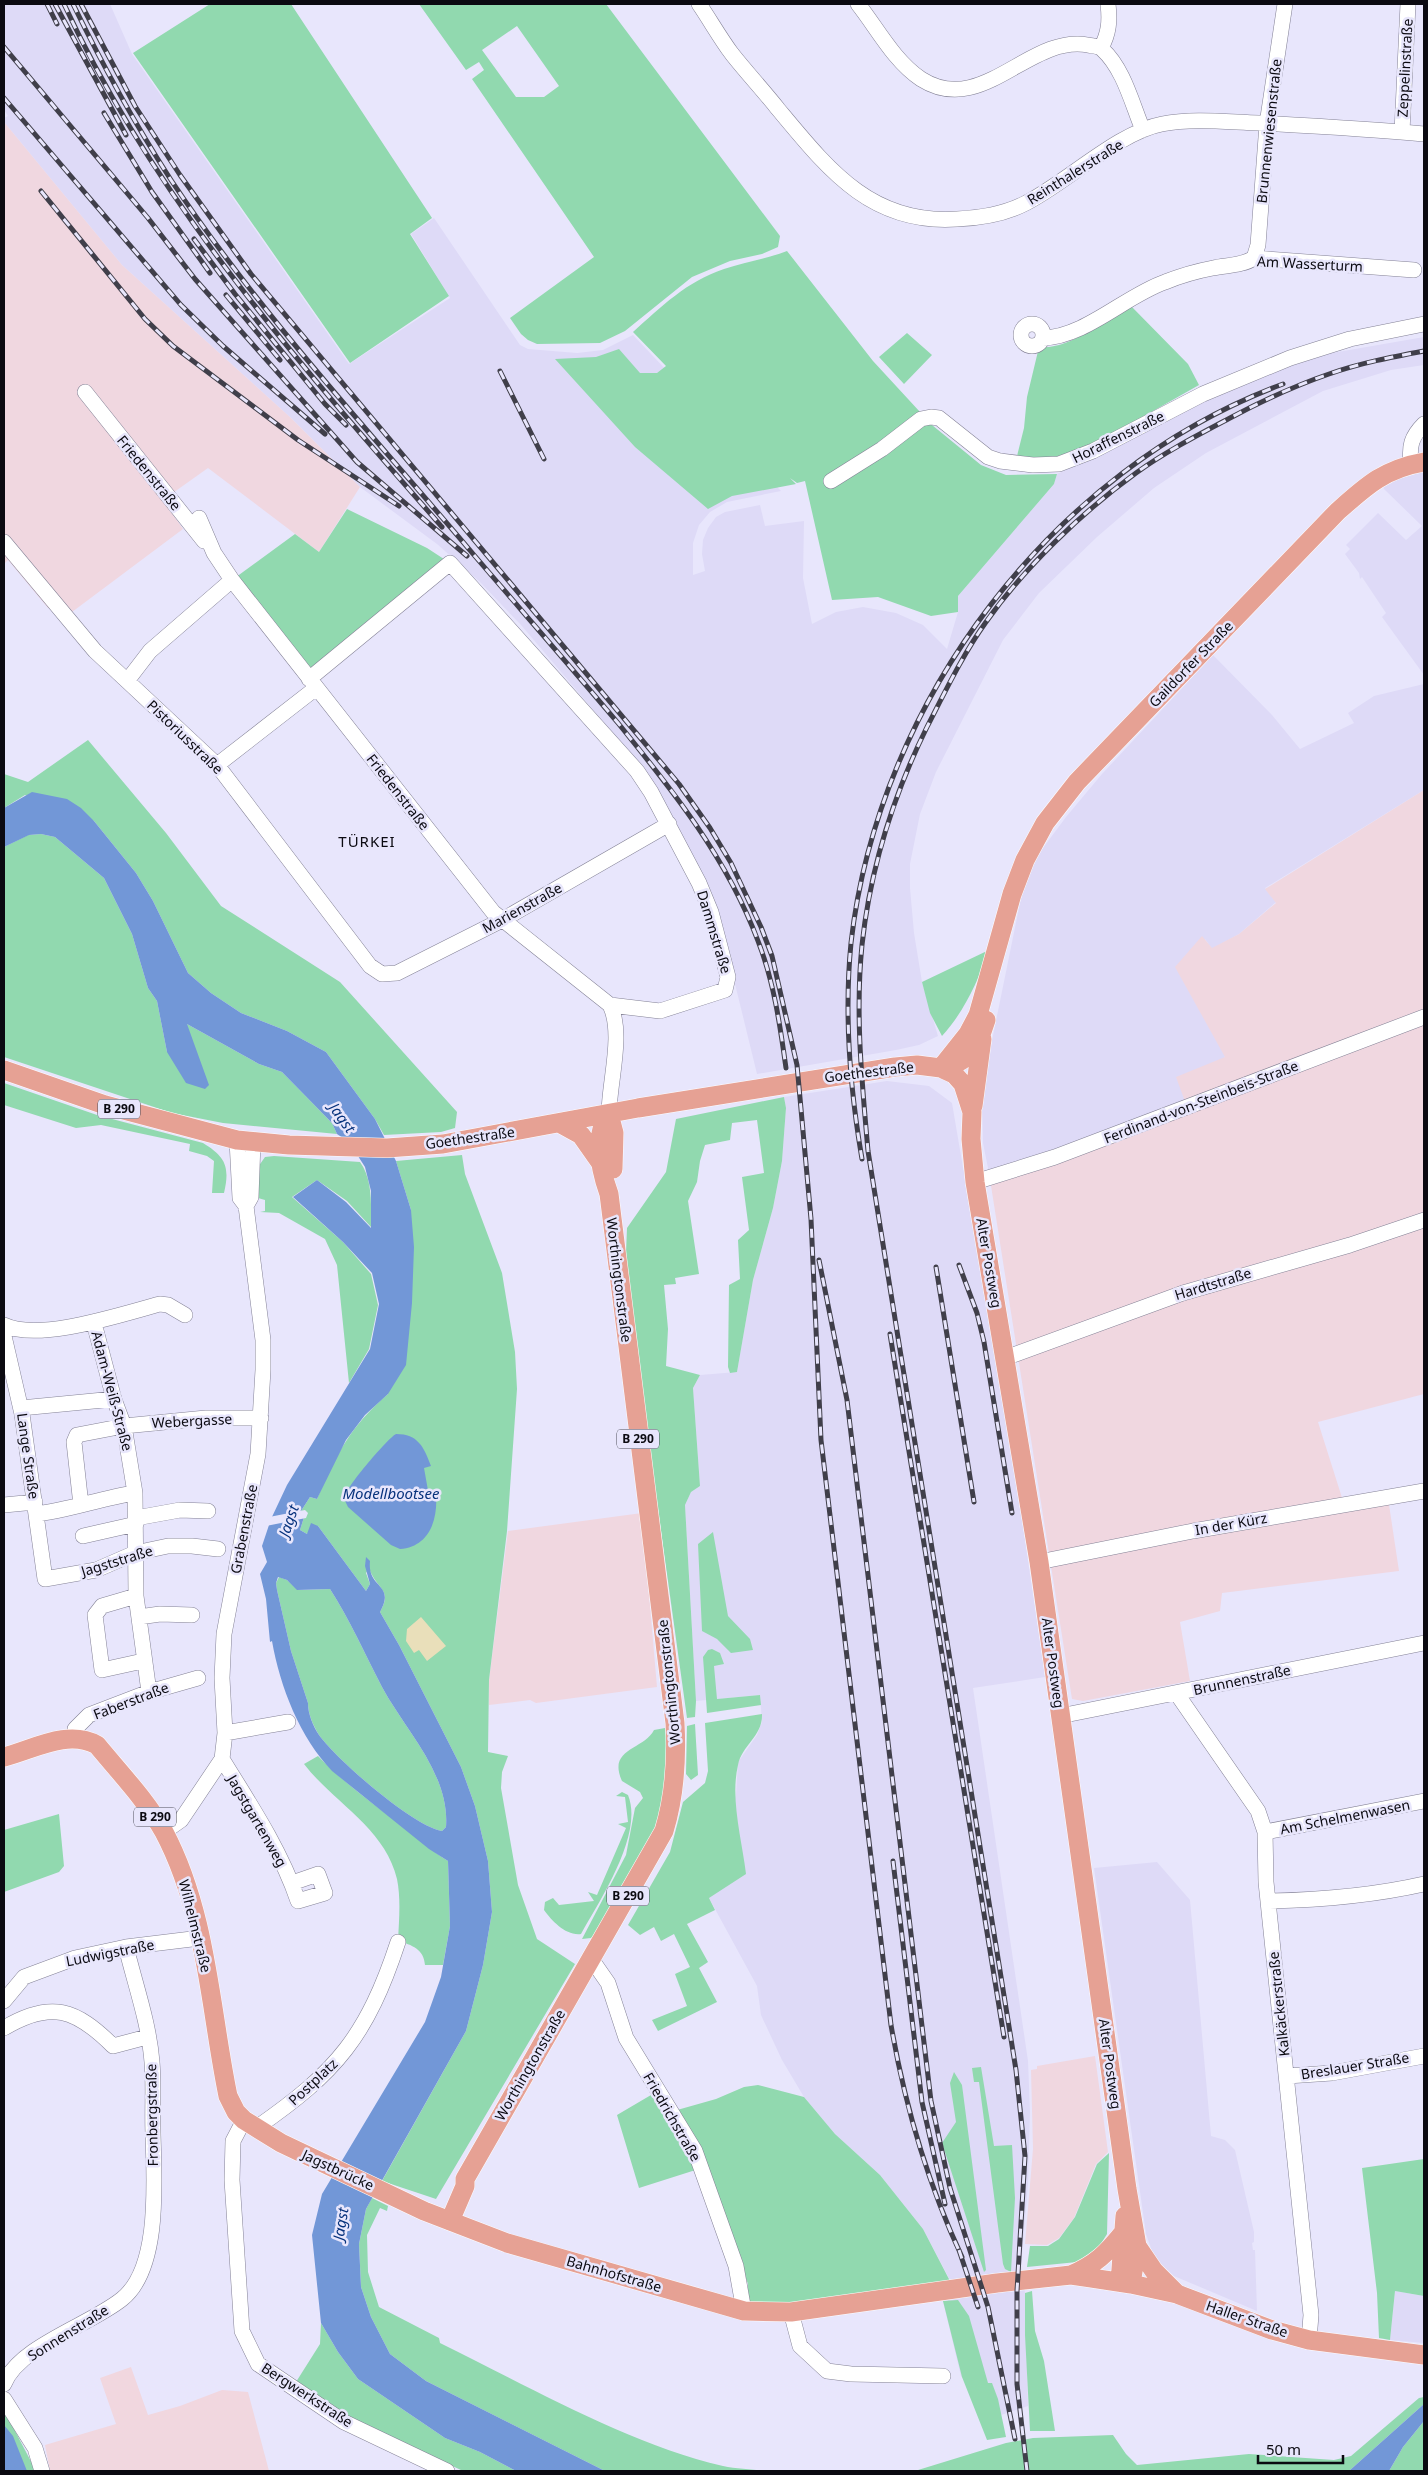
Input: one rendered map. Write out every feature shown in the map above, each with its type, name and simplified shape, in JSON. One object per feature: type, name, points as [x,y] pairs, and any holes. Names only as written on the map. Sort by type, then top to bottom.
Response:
[{"type":"main road","name":"Gaildorfer Straße","points":[[941,1068],[968,1034],[978,1015],[1006,913],[1019,874],[1034,840],[1045,822],[1077,782],[1337,512],[1379,476],[1418,464]]},
{"type":"main road","name":"Gaildorfer Straße","points":[[941,1068],[956,1066],[962,1062],[977,1043],[997,981],[1006,913]]},
{"type":"main road","name":"Gaildorfer Straße","points":[[972,1112],[984,1026]]},
{"type":"main road","name":"Goethestraße","points":[[4,1070],[105,1105],[245,1141],[387,1148],[443,1144],[894,1066],[917,1065],[941,1068]]},
{"type":"main road","name":"Alter Postweg","points":[[941,1068],[954,1074],[959,1079],[972,1112],[970,1139]]},
{"type":"main road","name":"Alter Postweg","points":[[941,1068],[962,1110],[970,1139],[1039,1562],[1127,2189],[1137,2246],[1154,2271],[1177,2294]]},
{"type":"main road","name":"Worthingtonstraße","points":[[445,2219],[458,2183],[465,2180],[592,1960],[664,1831],[670,1811],[676,1769],[675,1723],[609,1194],[601,1163],[600,1132],[602,1124],[609,1114]]},
{"type":"main road","name":"Worthingtonstraße","points":[[609,1114],[614,1133],[612,1178],[609,1194]]},
{"type":"main road","name":"Worthingtonstraße","points":[[560,1124],[581,1135],[601,1163]]},
{"type":"main road","points":[[4,1757],[69,1738]]},
{"type":"main road","name":"Wilhelmstraße","points":[[69,1738],[97,1745],[164,1832],[182,1871],[200,1938],[228,2096],[236,2112],[250,2124],[281,2143]]},
{"type":"main road","name":"Jagstbrücke","points":[[281,2143],[445,2219]]},
{"type":"main road","name":"Alter Postweg","points":[[1126,2283],[1123,2233],[1127,2189]]},
{"type":"main road","name":"Bahnhofstraße","points":[[445,2219],[507,2243],[744,2311],[790,2312],[1071,2276]]},
{"type":"main road","points":[[1071,2276],[1091,2266],[1104,2256],[1123,2233]]},
{"type":"main road","name":"Alter Postweg","points":[[1126,2283],[1137,2246]]},
{"type":"main road","name":"Haller Straße","points":[[1071,2276],[1126,2283],[1177,2294],[1272,2330],[1309,2340],[1424,2355]]},
{"type":"street","name":"Reinthalerstraße","points":[[700,4],[731,52],[800,137],[830,170],[855,190],[897,213],[924,220],[998,214],[1025,204],[1048,191],[1112,148],[1143,130],[1160,124],[1182,121],[1267,124],[1424,134]]},
{"type":"street","points":[[859,4],[896,55],[920,78],[940,86],[962,87],[989,82],[1044,50],[1062,44],[1082,44],[1101,48],[1114,64],[1123,81],[1143,130]]},
{"type":"street","points":[[1101,48],[1107,36],[1110,20],[1108,4]]},
{"type":"street","name":"Brunnenwiesenstraße","points":[[1254,258],[1258,245],[1267,124],[1284,4]]},
{"type":"street","name":"Zeppelinstraße","points":[[1402,132],[1404,52],[1408,4]]},
{"type":"street","name":"Am Wasserturm","points":[[1043,338],[1058,336],[1080,327],[1133,296],[1162,282],[1212,268],[1248,262],[1254,258],[1414,270]]},
{"type":"street","name":"Horaffenstraße","points":[[831,481],[882,450],[916,422],[931,417],[939,418],[988,457],[1000,461],[1032,465],[1059,464],[1093,452],[1203,394],[1290,358],[1350,339],[1424,324]]},
{"type":"street","name":"Friedenstraße","points":[[85,392],[214,553],[232,580],[312,684],[493,912],[610,1005]]},
{"type":"street","points":[[1418,464],[1409,452],[1412,438],[1424,424]]},
{"type":"street","name":"Friedenstraße","points":[[200,518],[214,553]]},
{"type":"street","name":"Pistoriusstraße","points":[[4,542],[95,651],[217,765],[370,966]]},
{"type":"street","name":"Dammstraße","points":[[312,684],[450,562],[637,772],[669,824],[699,883],[711,912],[728,977],[728,984],[721,993],[660,1011],[610,1005]]},
{"type":"street","points":[[127,681],[157,645],[232,580]]},
{"type":"street","points":[[217,765],[312,684]]},
{"type":"street","name":"Marienstraße","points":[[370,966],[382,974],[397,973],[502,920],[669,824]]},
{"type":"street","points":[[609,1114],[609,1090],[616,1035],[614,1013],[610,1005]]},
{"type":"street","name":"Ferdinand-von-Steinbeis-Straße","points":[[976,1182],[1055,1157],[1424,1017]]},
{"type":"street","name":"Grabenstraße","points":[[164,1832],[181,1820],[222,1759],[225,1733],[222,1678],[224,1634],[258,1454],[263,1340],[246,1206],[240,1198],[245,1141]]},
{"type":"street","name":"Hardtstraße","points":[[1005,1358],[1183,1293],[1424,1224]]},
{"type":"street","points":[[4,1324],[19,1330],[94,1323],[160,1304],[175,1308],[186,1315]]},
{"type":"street","name":"Adam-Weiß-Straße","points":[[94,1323],[114,1399],[124,1426],[135,1493],[136,1596],[143,1661],[149,1692]]},
{"type":"street","name":"Lange Straße","points":[[4,1336],[21,1408],[45,1579]]},
{"type":"street","points":[[21,1408],[114,1399]]},
{"type":"street","name":"Webergasse","points":[[81,1505],[75,1438],[81,1434],[124,1426],[206,1418],[261,1418]]},
{"type":"street","name":"In der Kürz","points":[[1039,1562],[1193,1531],[1424,1491]]},
{"type":"street","points":[[4,1506],[35,1508],[56,1512],[101,1498],[135,1493]]},
{"type":"street","points":[[83,1536],[180,1510],[208,1511]]},
{"type":"street","name":"Jagststraße","points":[[45,1579],[96,1570],[135,1554],[168,1546],[218,1549]]},
{"type":"street","points":[[136,1596],[102,1606],[95,1615],[102,1670],[143,1661]]},
{"type":"street","points":[[139,1617],[160,1614],[192,1615]]},
{"type":"street","name":"Brunnenstraße","points":[[1060,1716],[1424,1643]]},
{"type":"street","name":"Faberstraße","points":[[69,1738],[89,1715],[149,1692],[198,1678]]},
{"type":"street","name":"Kalkäckerstraße","points":[[1177,1694],[1258,1811],[1265,1832],[1268,1901],[1311,2315],[1309,2340]]},
{"type":"street","points":[[225,1733],[288,1722]]},
{"type":"street","name":"Jagstgartenweg","points":[[222,1759],[243,1793],[292,1883]]},
{"type":"street","name":"Am Schelmenwasen","points":[[1265,1832],[1424,1801]]},
{"type":"street","points":[[1268,1901],[1346,1898],[1424,1884]]},
{"type":"street","name":"Ludwigstraße","points":[[4,2001],[24,1977],[75,1958],[126,1947],[200,1938]]},
{"type":"street","name":"Postplatz","points":[[250,2124],[296,2100],[330,2069],[362,2028],[377,2001],[398,1942]]},
{"type":"street","name":"Fronbergstraße","points":[[126,1947],[152,2060],[154,2210],[148,2250],[136,2284]]},
{"type":"street","name":"Friedrichstraße","points":[[592,1960],[608,1983],[626,2038],[695,2151],[736,2266],[744,2311]]},
{"type":"street","points":[[4,2028],[34,2014],[60,2010],[93,2026],[113,2046],[147,2037]]},
{"type":"street","name":"Breslauer Straße","points":[[1286,2076],[1332,2073],[1424,2056]]},
{"type":"street","name":"Bergwerkstraße","points":[[250,2124],[233,2141],[232,2180],[242,2331],[258,2364],[344,2422],[447,2471]]},
{"type":"street","name":"Sonnenstraße","points":[[4,2384],[8,2372],[35,2351],[122,2299],[136,2284]]},
{"type":"street","points":[[790,2312],[800,2346],[827,2371],[943,2376]]},
{"type":"street","points":[[4,2399],[35,2448],[42,2471]]},
{"type":"shaded area","points":[[4,4],[110,4],[132,54],[349,364],[450,298],[411,234],[434,218],[520,345],[528,349],[577,353],[603,350],[633,335],[781,491],[727,502],[710,512],[699,525],[693,543],[693,575],[705,571],[702,554],[703,540],[708,528],[716,517],[725,512],[760,505],[765,526],[804,521],[803,578],[812,624],[836,612],[863,607],[896,613],[923,625],[947,649],[958,612],[958,596],[1054,484],[1057,474],[1123,444],[1151,425],[1212,394],[1309,357],[1424,337],[1424,365],[1391,370],[1323,391],[1206,453],[1154,488],[1097,537],[1039,593],[1003,640],[936,772],[920,814],[910,864],[910,888],[914,933],[922,982],[938,1036],[919,1045],[896,1050],[757,1074],[716,906],[692,854],[613,733],[521,625],[479,581],[437,544],[360,487],[291,418],[122,265],[4,122],[4,118],[8,116],[4,110]]},
{"type":"shaded area","points":[[4,122],[122,265],[291,418],[360,487],[319,552],[208,468],[163,500],[183,529],[72,612],[48,608],[8,560],[4,564]]},
{"type":"shaded area","points":[[1424,462],[1424,675],[1382,617],[1386,613],[1362,577],[1360,579],[1359,573],[1345,554],[1350,549],[1346,545],[1378,513],[1406,540],[1422,526],[1384,489],[1379,476]]},
{"type":"shaded area","points":[[1213,655],[1272,715],[1300,749],[1354,723],[1348,713],[1374,696],[1424,684],[1424,790],[1265,888],[1276,902],[1239,934],[1212,949],[1205,939],[1225,1057],[1187,1107],[989,1173],[983,1143],[982,1102],[985,1075],[1021,898],[1037,856],[1066,817],[1102,774]]},
{"type":"shaded area","points":[[1424,790],[1424,1394],[1318,1422],[1344,1504],[1388,1498],[1399,1571],[1222,1593],[1220,1611],[1180,1622],[1190,1681],[1083,1701],[1072,1699],[989,1173],[1187,1107],[1176,1077],[1225,1057],[1175,967],[1202,936],[1212,948],[1239,934],[1276,903],[1265,889]]},
{"type":"shaded area","points":[[887,1081],[929,1086],[952,1103],[1017,1485],[1045,1677],[973,1688],[1028,2061],[1030,2112],[1028,2184],[1021,2267],[1025,2293],[1028,2406],[995,2417],[961,2376],[939,2285],[951,2282],[923,2229],[880,2175],[835,2134],[804,2097],[782,2060],[761,2015],[757,1986],[709,1898],[736,1795],[738,1762],[757,1735],[762,1722],[760,1695],[696,1701],[685,1505],[691,1492],[700,1486],[693,1388],[700,1375],[737,1372],[753,1280],[773,1208],[782,1161],[786,1108],[784,1097]]},
{"type":"shaded area","points":[[642,1513],[657,1687],[536,1703],[530,1700],[489,1705],[489,1680],[508,1531]]},
{"type":"shaded area","points":[[1157,1862],[1190,1900],[1211,2136],[1225,2140],[1235,2150],[1254,2232],[1254,2242],[1252,2243],[1253,2250],[1255,2250],[1257,2311],[1174,2276],[1154,2257],[1146,2234],[1094,1868]]},
{"type":"shaded area","points":[[1095,2056],[1108,2152],[1096,2164],[1074,2218],[1059,2238],[1047,2245],[1025,2244],[1033,2149],[1031,2070],[1037,2069],[1037,2066]]},
{"type":"shaded area","points":[[1395,2291],[1424,2296],[1424,2343],[1390,2340]]},
{"type":"shaded area","points":[[131,2367],[148,2415],[180,2406],[222,2390],[248,2392],[269,2471],[50,2471],[45,2445],[116,2424],[100,2378]]},
{"type":"green space","points":[[210,4],[291,4],[432,218],[410,234],[449,296],[350,363],[133,53]]},
{"type":"green space","points":[[419,4],[606,4],[780,236],[778,247],[762,254],[730,261],[692,277],[625,331],[600,343],[537,344],[528,340],[521,334],[510,318],[594,257],[472,79],[484,70],[479,62],[466,70]],"holes":[[[517,26],[559,86],[544,97],[516,97],[482,50]]]},
{"type":"green space","points":[[787,251],[873,361],[932,425],[981,465],[1006,475],[1057,474],[1054,484],[958,596],[958,612],[931,616],[878,597],[832,600],[805,481],[797,483],[790,478],[796,484],[732,496],[708,509],[635,447],[555,359],[596,357],[619,349],[640,373],[657,373],[666,366],[633,332],[675,296],[698,280],[724,269]]},
{"type":"green space","points":[[1131,306],[1188,364],[1199,385],[1077,454],[1049,462],[1016,460],[1024,428],[1027,397],[1039,347],[1050,347],[1074,339]]},
{"type":"green space","points":[[907,333],[932,355],[904,384],[879,357]]},
{"type":"green space","points":[[347,509],[427,548],[450,563],[309,679],[232,580],[295,534],[319,552]]},
{"type":"green space","points":[[88,740],[166,833],[221,906],[340,982],[457,1112],[455,1128],[441,1132],[384,1135],[375,1119],[326,1052],[287,1031],[241,1013],[211,993],[188,973],[153,901],[136,873],[94,821],[25,795],[4,808],[4,774],[28,782]]},
{"type":"green space","points":[[41,834],[55,837],[104,878],[132,934],[148,988],[157,1001],[167,1052],[187,1024],[259,1064],[282,1072],[332,1123],[337,1134],[223,1123],[172,1113],[4,1057],[4,847],[28,835]]},
{"type":"green space","points":[[989,950],[970,996],[942,1036],[930,1013],[922,982]]},
{"type":"green space","points":[[4,1083],[97,1115],[203,1143],[217,1153],[224,1164],[226,1184],[224,1193],[212,1193],[214,1161],[207,1156],[189,1151],[190,1144],[101,1125],[76,1128],[4,1105]]},
{"type":"green space","points":[[784,1097],[786,1108],[782,1161],[773,1208],[753,1280],[737,1372],[730,1373],[728,1367],[729,1285],[740,1279],[738,1240],[749,1230],[742,1177],[764,1173],[757,1120],[732,1123],[730,1140],[705,1145],[700,1161],[697,1182],[688,1201],[699,1274],[675,1278],[676,1284],[664,1285],[668,1329],[666,1366],[700,1375],[693,1388],[700,1486],[691,1492],[685,1505],[696,1701],[695,1717],[687,1718],[657,1502],[632,1343],[626,1253],[627,1228],[666,1172],[676,1119]]},
{"type":"green space","points":[[462,1155],[465,1174],[502,1273],[515,1352],[517,1389],[507,1531],[489,1680],[488,1752],[508,1756],[502,1772],[501,1788],[518,1885],[537,1939],[575,1964],[436,2199],[382,2181],[466,2031],[483,1965],[492,1912],[488,1861],[475,1806],[461,1767],[399,1645],[380,1612],[385,1598],[382,1590],[369,1568],[366,1573],[370,1584],[366,1591],[318,1526],[307,1534],[300,1530],[305,1514],[301,1511],[310,1497],[317,1499],[338,1454],[354,1430],[388,1394],[411,1210],[396,1161]]},
{"type":"green space","points":[[265,1157],[360,1162],[367,1177],[370,1193],[371,1227],[347,1201],[317,1180],[292,1197],[343,1242],[371,1274],[378,1305],[369,1349],[349,1383],[337,1265],[325,1239],[279,1213],[260,1212],[265,1211],[265,1200],[258,1198],[258,1167]]},
{"type":"green space","points":[[713,1532],[728,1616],[750,1639],[753,1650],[731,1653],[717,1639],[702,1631],[698,1544]]},
{"type":"green space","points":[[279,1577],[287,1580],[298,1590],[330,1589],[351,1625],[382,1687],[434,1771],[441,1789],[445,1808],[446,1827],[442,1831],[429,1827],[395,1805],[341,1760],[319,1735],[310,1715],[291,1651],[277,1590],[276,1583]]},
{"type":"green space","points":[[712,1649],[720,1653],[724,1664],[714,1666],[717,1699],[760,1695],[761,1705],[707,1713],[703,1657],[708,1650]]},
{"type":"green space","points":[[762,1714],[756,1735],[740,1758],[736,1778],[736,1805],[746,1874],[709,1898],[715,1910],[687,1924],[708,1962],[699,1968],[717,2002],[658,2031],[652,2020],[687,2006],[675,1974],[690,1967],[674,1934],[661,1941],[654,1927],[640,1935],[628,1925],[670,1852],[683,1802],[705,1783],[708,1771],[705,1723]]},
{"type":"green space","points":[[695,1724],[698,1775],[691,1780],[686,1774],[687,1726]]},
{"type":"green space","points":[[665,1728],[668,1753],[662,1807],[654,1830],[596,1934],[591,1938],[582,1939],[626,1855],[635,1808],[643,1798],[640,1792],[622,1781],[619,1762],[629,1751],[649,1737],[654,1730]]},
{"type":"green space","points":[[318,1756],[360,1794],[448,1861],[450,1926],[443,1965],[425,1965],[420,1951],[398,1941],[399,1894],[397,1879],[391,1861],[382,1845],[370,1830],[304,1764]]},
{"type":"green space","points":[[622,1792],[628,1795],[631,1811],[630,1828],[618,1866],[581,1934],[570,1933],[555,1923],[547,1914],[544,1910],[545,1902],[553,1898],[559,1905],[594,1901],[588,1892],[597,1895],[626,1828],[618,1824],[628,1822],[625,1797],[616,1796]]},
{"type":"green space","points":[[59,1814],[64,1866],[59,1872],[4,1892],[4,1830]]},
{"type":"green space","points":[[981,2067],[994,2146],[1012,2145],[1015,2198],[1011,2272],[1005,2269],[1003,2264],[979,2082],[974,2082],[972,2068]]},
{"type":"green space","points":[[954,2072],[962,2085],[986,2270],[984,2272],[942,2143],[956,2122],[950,2083]]},
{"type":"green space","points":[[758,2085],[804,2097],[835,2134],[880,2175],[923,2229],[951,2283],[811,2305],[747,2302],[748,2284],[705,2167],[639,2188],[617,2115],[651,2095],[663,2114],[716,2099],[744,2087]]},
{"type":"green space","points":[[1109,2153],[1107,2234],[1097,2250],[1077,2262],[1027,2267],[1030,2246],[1048,2246],[1059,2239],[1075,2217],[1097,2164]]},
{"type":"green space","points":[[1424,2159],[1424,2296],[1395,2291],[1390,2340],[1379,2338],[1377,2293],[1362,2168]]},
{"type":"green space","points":[[372,2198],[388,2206],[387,2211],[380,2208],[367,2235],[368,2272],[379,2307],[439,2338],[440,2343],[615,2429],[687,2456],[728,2467],[765,2471],[605,2471],[426,2381],[390,2354],[371,2317],[361,2287],[359,2244],[366,2209]]},
{"type":"green space","points":[[1032,2291],[1035,2331],[1044,2361],[1055,2431],[1030,2431],[1025,2335],[1025,2293]]},
{"type":"green space","points":[[958,2300],[969,2316],[988,2383],[992,2383],[998,2399],[1006,2437],[987,2440],[962,2377],[943,2301]]},
{"type":"green space","points":[[321,2323],[338,2352],[358,2379],[445,2438],[480,2452],[516,2471],[463,2471],[332,2409],[296,2382],[320,2344]]},
{"type":"green space","points":[[1424,2397],[1424,2404],[1349,2471],[906,2471],[918,2470],[1006,2443],[1033,2438],[1113,2435],[1126,2454],[1137,2465],[1249,2454],[1334,2460],[1351,2456],[1419,2398]]},
{"type":"green space","points":[[4,2410],[36,2471],[4,2471]]},
{"type":"green space","points":[[1424,2421],[1424,2471],[1389,2471],[1403,2447]]},
{"type":"sand","points":[[421,1617],[446,1646],[427,1661],[419,1650],[414,1653],[406,1641],[407,1629]]},
{"type":"water","name":"Jagst","points":[[32,792],[67,799],[81,808],[94,821],[136,873],[153,901],[188,973],[211,993],[241,1013],[287,1031],[326,1052],[375,1119],[396,1161],[411,1210],[414,1247],[412,1303],[406,1365],[388,1394],[365,1415],[346,1440],[317,1499],[310,1497],[301,1511],[305,1514],[300,1530],[307,1534],[311,1523],[318,1526],[366,1591],[370,1584],[365,1566],[366,1557],[370,1561],[370,1570],[373,1577],[385,1596],[380,1612],[399,1645],[461,1767],[475,1806],[488,1861],[492,1912],[483,1965],[466,2031],[366,2209],[359,2244],[361,2287],[371,2317],[390,2354],[426,2381],[605,2471],[516,2471],[480,2452],[445,2438],[358,2379],[338,2352],[321,2323],[312,2235],[322,2194],[425,2022],[441,1977],[450,1926],[448,1861],[429,1849],[332,1771],[310,1743],[301,1727],[286,1694],[272,1641],[270,1642],[266,1599],[260,1574],[267,1562],[262,1546],[271,1519],[287,1485],[370,1349],[379,1304],[372,1273],[343,1242],[293,1197],[317,1180],[346,1202],[371,1228],[371,1191],[365,1167],[349,1142],[337,1134],[332,1123],[282,1072],[259,1064],[187,1024],[209,1085],[205,1089],[186,1083],[167,1052],[157,1001],[148,988],[132,934],[104,878],[55,837],[41,834],[29,835],[4,847],[4,808]],"holes":[[[278,1577],[287,1580],[297,1590],[330,1589],[351,1625],[382,1687],[434,1771],[441,1789],[445,1808],[446,1827],[442,1831],[429,1827],[395,1805],[341,1760],[319,1735],[310,1716],[308,1703],[291,1651],[277,1590],[276,1583]]]},
{"type":"water","name":"Modellbootsee","points":[[396,1434],[410,1436],[423,1448],[431,1466],[424,1468],[429,1496],[436,1495],[435,1514],[430,1531],[418,1543],[400,1549],[391,1545],[348,1507],[345,1501],[347,1491],[360,1473]]},
{"type":"water","points":[[1424,2404],[1424,2421],[1403,2447],[1389,2471],[1349,2471]]},
{"type":"water","points":[[4,2425],[13,2436],[27,2471],[4,2471]]},
{"type":"pier","points":[[305,1510],[308,1513],[306,1518],[266,1526],[269,1517]]},
{"type":"railway","points":[[47,4],[57,24]]},
{"type":"railway","points":[[55,4],[126,135]]},
{"type":"railway","points":[[64,4],[101,76],[141,146],[186,213],[234,279],[284,342],[442,527]]},
{"type":"railway","points":[[73,4],[119,94],[158,159],[205,230],[241,278],[317,372],[618,723],[697,826],[731,881],[764,956],[779,1020],[786,1068]]},
{"type":"railway","points":[[81,4],[135,106],[180,175],[251,274],[679,784],[710,828],[731,863],[761,927],[772,956],[797,1065],[811,1219],[821,1440],[891,2025],[910,2114],[938,2200],[962,2257]]},
{"type":"railway","points":[[4,47],[148,218],[195,279],[357,462],[467,556]]},
{"type":"railway","points":[[4,98],[181,305],[223,346],[325,434]]},
{"type":"railway","points":[[104,113],[152,192],[210,273]]},
{"type":"railway","points":[[41,191],[145,319],[173,346],[298,440],[399,506]]},
{"type":"railway","points":[[194,239],[235,294],[325,404],[346,425]]},
{"type":"railway","points":[[226,295],[280,360]]},
{"type":"railway","points":[[1027,2471],[1017,2384],[1017,2291],[1025,2156],[1016,2070],[868,1151],[860,1048],[859,997],[862,945],[871,889],[885,833],[904,779],[927,727],[955,673],[978,634],[1001,602],[1055,542],[1095,505],[1147,465],[1242,412],[1291,389],[1341,370],[1424,351]]},
{"type":"railway","points":[[500,371],[544,459]]},
{"type":"railway","points":[[862,1159],[854,1106],[849,1051],[848,997],[851,943],[868,853],[898,766],[939,682],[991,605],[1052,534],[1122,473],[1200,422],[1283,384]]},
{"type":"railway","points":[[819,1260],[847,1400],[931,2101],[950,2188],[988,2307],[1015,2439]]},
{"type":"railway","points":[[959,1265],[977,1313],[984,1342],[1012,1513]]},
{"type":"railway","points":[[936,1267],[974,1502]]},
{"type":"railway","points":[[890,1334],[1004,2037]]},
{"type":"railway","points":[[893,1861],[922,2102],[945,2204]]},
{"type":"railway","points":[[959,2250],[978,2307]]},
{"type":"district","name":"TÜRKEI","points":[[367,842]]}]
